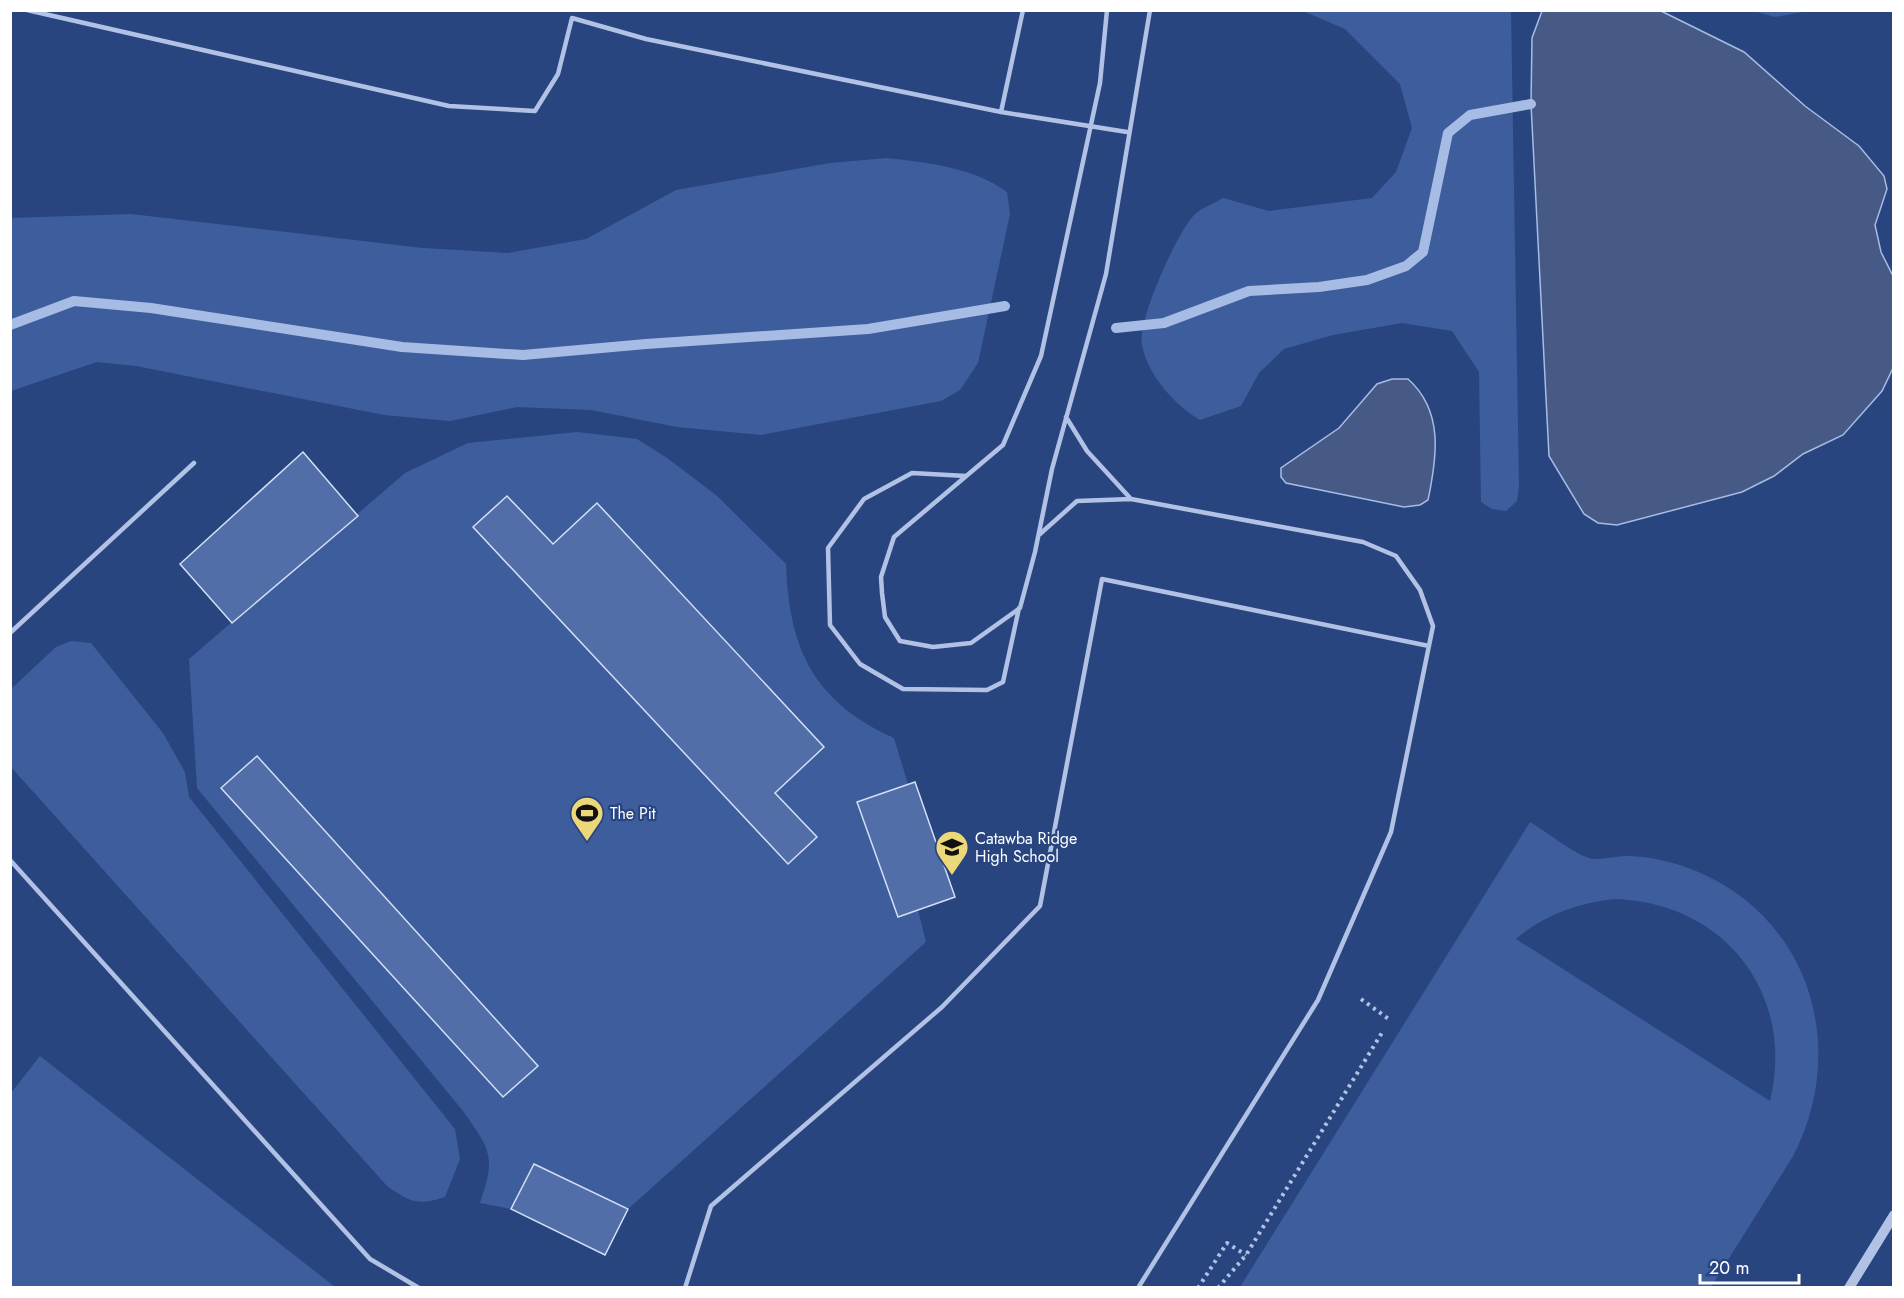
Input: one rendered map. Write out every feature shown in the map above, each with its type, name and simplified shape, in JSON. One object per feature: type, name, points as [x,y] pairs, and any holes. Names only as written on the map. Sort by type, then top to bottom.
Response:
[{"type":"street","points":[[1849,1287],[1893,1215]]},
{"type":"lane","points":[[27,10],[449,106],[535,111],[558,74],[573,18],[573,10]]},
{"type":"lane","points":[[1000,112],[1023,10]]},
{"type":"lane","points":[[1020,608],[971,644],[933,647],[900,641],[885,617],[881,577],[894,537],[1003,445],[1041,356],[1100,83],[1107,10]]},
{"type":"lane","points":[[966,476],[912,473],[864,499],[828,548],[830,625],[860,664],[903,688],[987,690],[1003,682],[1039,535],[1052,469],[1106,274],[1127,132],[1150,10]]},
{"type":"lane","points":[[573,18],[646,39],[1000,112],[1127,132]]},
{"type":"lane","points":[[1066,417],[1087,451],[1131,499]]},
{"type":"lane","points":[[10,633],[194,464]]},
{"type":"lane","points":[[1039,535],[1077,501],[1131,499],[1363,542],[1396,556],[1420,590],[1433,626],[1391,832],[1318,999],[1138,1287]]},
{"type":"lane","points":[[685,1287],[711,1206],[942,1007],[1040,906],[1102,579],[1430,646]]},
{"type":"lane","points":[[10,860],[370,1259],[419,1287]]},
{"type":"path","points":[[1361,999],[1390,1020]]},
{"type":"path","points":[[1218,1287],[1246,1255],[1383,1031]]},
{"type":"path","points":[[1198,1287],[1227,1243],[1246,1255]]},
{"type":"shaded area","points":[[1659,10],[1744,52],[1805,106],[1859,146],[1884,176],[1887,189],[1875,225],[1881,252],[1893,276],[1893,368],[1882,391],[1843,435],[1803,454],[1774,476],[1742,492],[1617,525],[1598,523],[1584,514],[1549,456],[1531,104],[1532,38],[1542,11]]},
{"type":"shaded area","points":[[1808,10],[1775,17],[1754,11]]},
{"type":"shaded area","points":[[1303,11],[1511,11],[1519,485],[1517,501],[1506,511],[1492,509],[1481,502],[1479,372],[1452,331],[1402,323],[1333,335],[1284,349],[1259,373],[1241,406],[1200,420],[1172,398],[1156,378],[1145,357],[1142,333],[1152,298],[1178,239],[1195,214],[1223,198],[1269,211],[1372,198],[1396,172],[1412,128],[1400,84],[1345,29]]},
{"type":"shaded area","points":[[887,158],[934,164],[965,172],[1007,192],[1010,214],[978,363],[960,390],[941,401],[761,435],[677,427],[591,410],[517,407],[450,421],[384,415],[136,366],[97,362],[11,391],[11,218],[131,214],[423,248],[508,253],[586,239],[676,190],[830,163]]},
{"type":"shaded area","points":[[1392,379],[1408,379],[1428,405],[1433,420],[1434,467],[1428,500],[1420,505],[1404,507],[1286,483],[1281,477],[1281,468],[1339,428],[1377,384]]},
{"type":"shaded area","name":"The Pit","points":[[577,432],[637,439],[667,458],[716,495],[786,564],[793,622],[800,647],[811,669],[825,689],[843,707],[894,738],[908,784],[955,897],[918,910],[926,942],[628,1209],[605,1255],[511,1209],[480,1203],[488,1174],[488,1154],[480,1136],[463,1111],[197,788],[189,659],[405,473],[468,443]]},
{"type":"shaded area","points":[[71,641],[91,643],[163,733],[185,772],[189,797],[455,1129],[460,1159],[445,1197],[414,1201],[387,1186],[11,767],[11,689],[56,647]]},
{"type":"shaded area","points":[[1530,822],[1567,847],[1589,858],[1643,857],[1670,862],[1696,871],[1736,893],[1768,921],[1792,955],[1809,992],[1817,1033],[1817,1075],[1809,1117],[1792,1158],[1711,1287],[1240,1287]],"holes":[[[1614,899],[1653,904],[1688,917],[1719,936],[1743,961],[1761,990],[1772,1024],[1775,1061],[1770,1101],[1516,939],[1538,923],[1575,907]]]},
{"type":"shaded area","points":[[40,1056],[335,1287],[11,1287],[11,1093]]},
{"type":"building","points":[[303,452],[358,516],[232,623],[180,564]]},
{"type":"building","points":[[507,496],[553,544],[597,503],[824,747],[775,793],[817,837],[788,864],[473,527]]},
{"type":"building","points":[[257,756],[538,1066],[503,1097],[221,788]]},
{"type":"building","points":[[915,782],[955,897],[898,917],[857,802]]},
{"type":"building","points":[[534,1164],[628,1209],[605,1255],[511,1209]]},
{"type":"waterway","points":[[1116,328],[1164,323],[1249,291],[1319,287],[1367,280],[1406,266],[1423,252],[1448,133],[1470,115],[1531,104]]},
{"type":"waterway","points":[[10,325],[74,301],[151,308],[402,347],[523,355],[868,329],[1005,306]]},
{"type":"place","name":"The Pit","points":[[587,842]]},
{"type":"place","name":"Catawba Ridge High School","points":[[952,876]]}]
